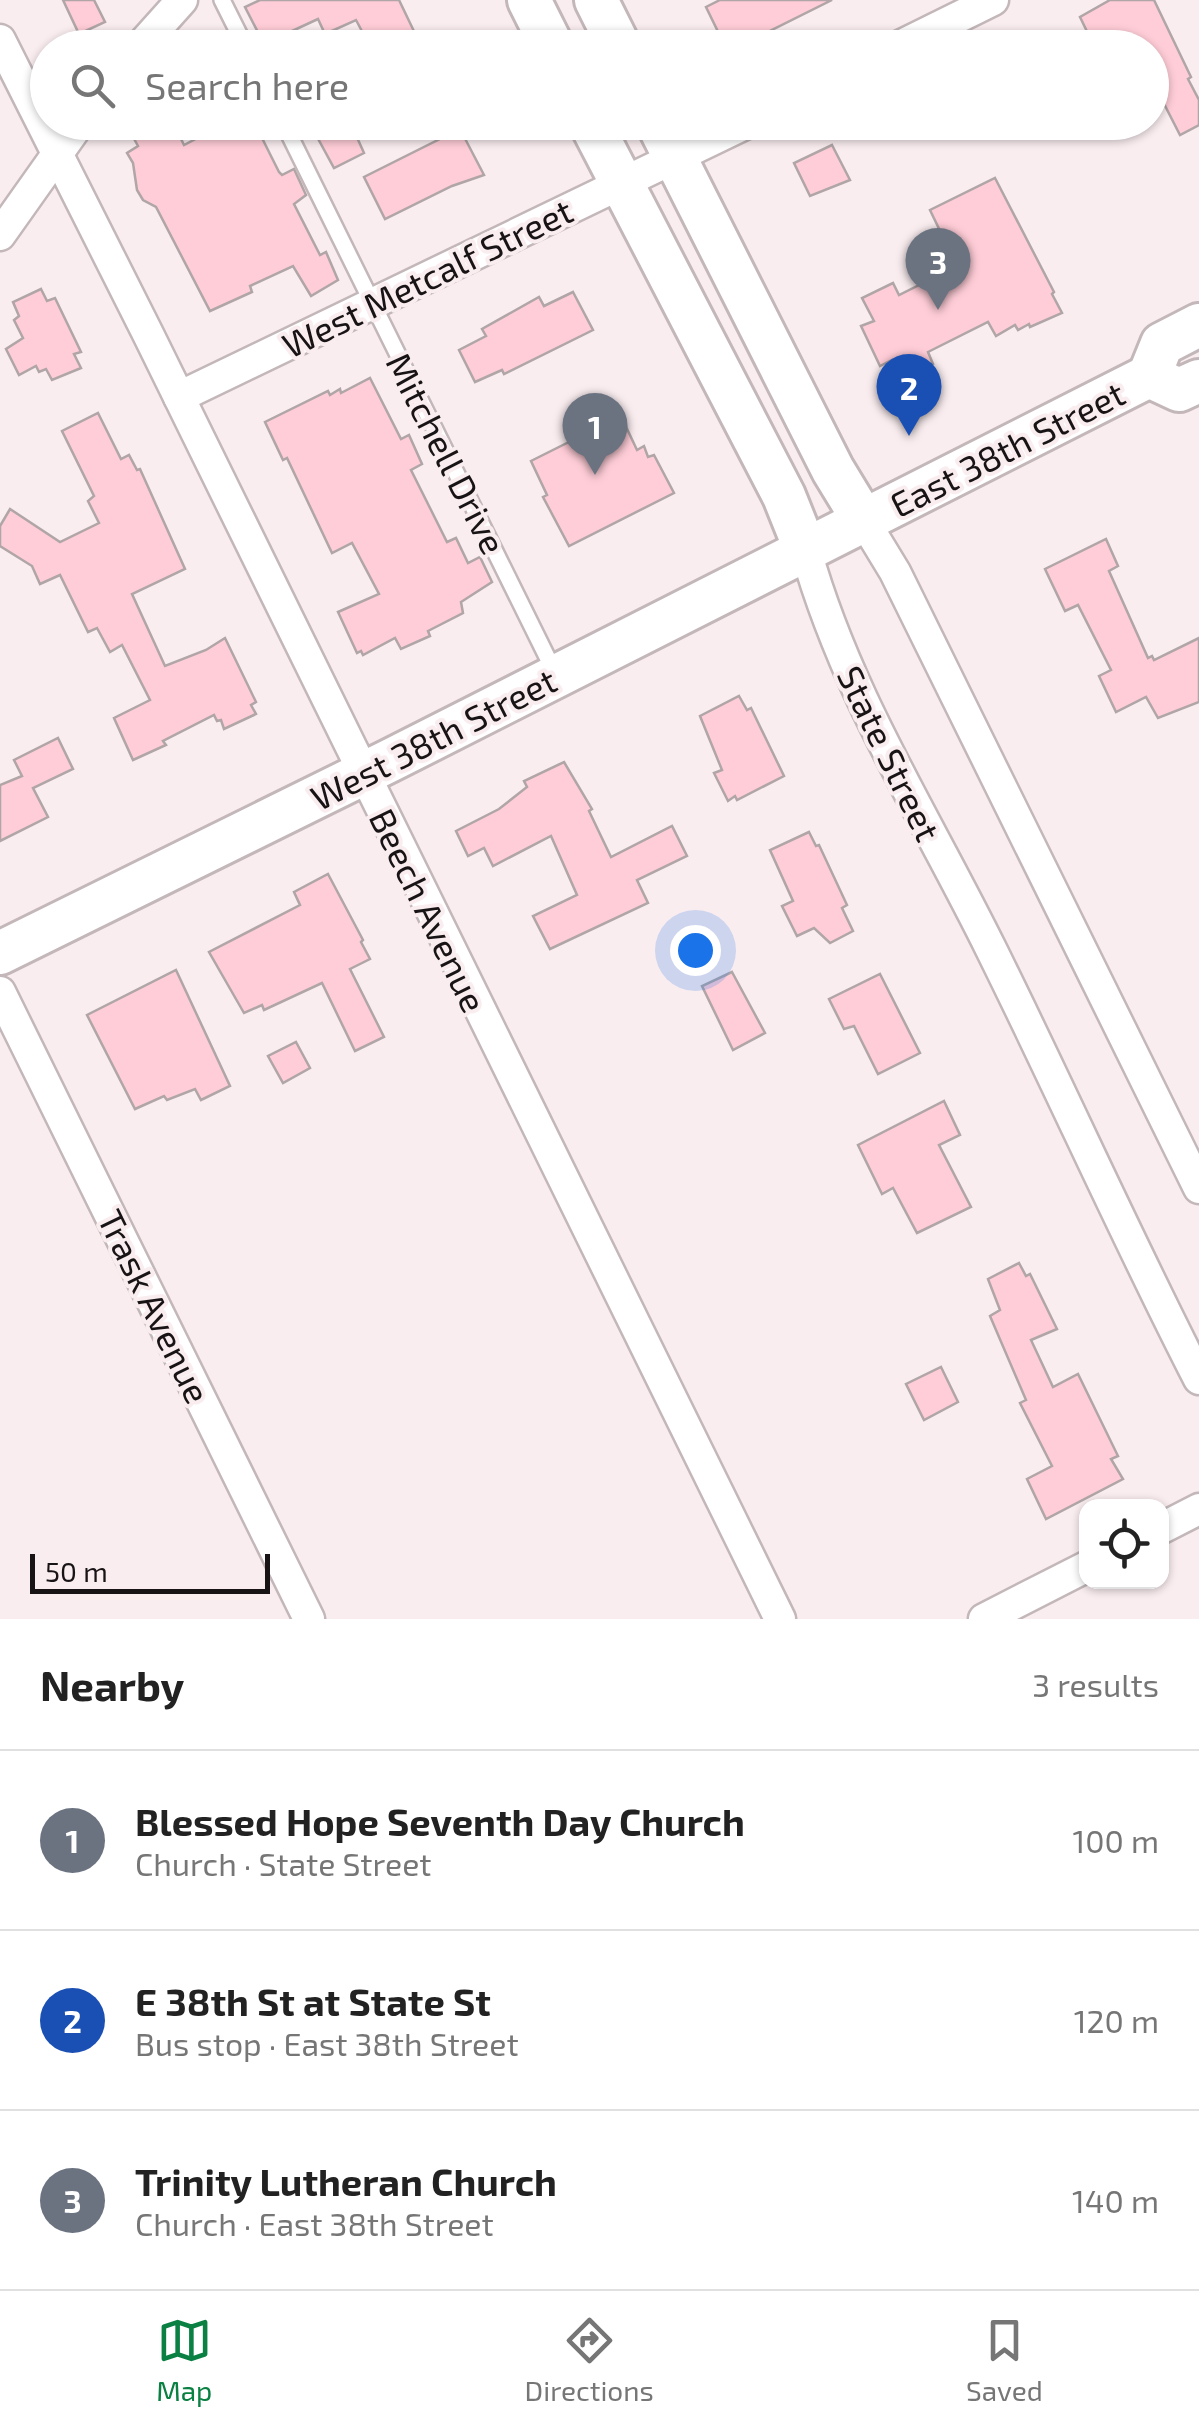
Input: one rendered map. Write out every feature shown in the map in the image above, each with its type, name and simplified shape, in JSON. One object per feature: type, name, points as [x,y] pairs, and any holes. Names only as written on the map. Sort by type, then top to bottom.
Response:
[{"type":"main road","points":[[529,0],[543,30]]},
{"type":"main road","points":[[596,0],[611,30]]},
{"type":"main road","name":"State Street","points":[[599,140],[784,496],[806,551]]},
{"type":"main road","points":[[665,140],[833,470],[864,520]]},
{"type":"main road","name":"East 38th Street","points":[[864,520],[1149,376],[1162,344],[1199,326]]},
{"type":"main road","name":"East 38th Street","points":[[1149,376],[1179,390],[1199,381]]},
{"type":"main road","name":"West 38th Street","points":[[0,953],[864,520]]},
{"type":"street","points":[[155,30],[182,0]]},
{"type":"street","points":[[932,30],[993,0]]},
{"type":"street","name":"Beech Avenue","points":[[0,40],[30,99]]},
{"type":"street","name":"Beech Avenue","points":[[51,140],[780,1619]]},
{"type":"street","points":[[0,236],[66,140]]},
{"type":"street","name":"West Metcalf Street","points":[[179,397],[619,182],[665,140]]},
{"type":"street","points":[[864,520],[895,572],[1199,1188]]},
{"type":"street","name":"State Street","points":[[806,551],[821,606],[860,698],[989,945],[1130,1244],[1199,1379]]},
{"type":"street","name":"Trask Avenue","points":[[0,992],[309,1619]]},
{"type":"street","points":[[1169,1524],[1199,1509]]},
{"type":"street","points":[[984,1619],[1079,1570]]},
{"type":"lane","points":[[222,0],[237,30]]},
{"type":"lane","name":"Mitchell Drive","points":[[292,140],[557,675]]},
{"type":"building","points":[[63,0],[94,0],[105,22],[77,30]]},
{"type":"building","points":[[260,0],[399,0],[413,30],[361,30],[356,20],[334,30],[323,30],[318,19],[294,30],[257,30],[245,7]]},
{"type":"building","points":[[720,0],[832,0],[772,30],[717,30],[706,7]]},
{"type":"building","points":[[1110,0],[1154,0],[1168,30],[1086,30],[1080,17]]},
{"type":"building","points":[[1169,31],[1199,100],[1199,125],[1180,135],[1169,114]]},
{"type":"building","points":[[135,140],[182,140],[184,145],[194,140],[263,140],[282,175],[294,169],[306,195],[294,204],[320,255],[326,252],[338,280],[311,296],[293,266],[250,286],[252,292],[210,311],[156,207],[143,200],[137,190],[133,163],[127,153],[138,146]]},
{"type":"building","points":[[319,140],[358,140],[364,153],[334,168]]},
{"type":"building","points":[[438,140],[466,140],[484,175],[385,219],[364,177]]},
{"type":"building","points":[[832,145],[850,180],[810,196],[794,163]]},
{"type":"building","points":[[995,178],[1062,313],[1030,327],[1029,324],[1018,330],[1015,325],[996,336],[988,322],[928,352],[933,364],[901,379],[892,360],[880,366],[861,326],[874,321],[862,298],[893,283],[899,295],[957,266],[930,210]]},
{"type":"building","points":[[41,289],[47,301],[55,298],[81,352],[74,354],[81,368],[52,380],[46,369],[39,372],[36,366],[19,375],[6,349],[23,338],[14,320],[19,316],[13,302]]},
{"type":"building","points":[[573,292],[593,330],[504,374],[502,370],[475,382],[459,350],[486,336],[482,329],[539,297],[544,306]]},
{"type":"building","points":[[370,378],[401,439],[409,435],[422,464],[411,470],[447,542],[456,538],[468,563],[480,557],[492,582],[461,602],[463,613],[428,631],[430,636],[401,649],[395,638],[363,655],[361,651],[357,653],[338,612],[379,594],[352,543],[332,553],[287,458],[283,460],[265,422],[328,391],[330,395],[340,389],[341,393]]},
{"type":"building","points":[[98,413],[121,459],[129,455],[140,469],[185,569],[132,594],[165,666],[225,638],[256,702],[251,705],[256,714],[224,729],[214,715],[133,760],[114,718],[150,700],[122,645],[110,652],[97,628],[88,632],[60,575],[40,584],[32,566],[0,546],[0,526],[10,509],[60,542],[99,523],[88,501],[94,496],[62,431]]},
{"type":"building","points":[[621,416],[637,450],[644,446],[648,457],[654,455],[674,493],[569,546],[543,497],[547,495],[531,461]]},
{"type":"building","points":[[1106,539],[1118,566],[1109,571],[1148,658],[1152,656],[1154,660],[1199,638],[1199,702],[1158,718],[1146,697],[1116,712],[1099,676],[1111,670],[1078,605],[1065,611],[1045,569]]},
{"type":"building","points":[[739,696],[747,710],[751,708],[784,776],[728,801],[714,773],[722,770],[700,716]]},
{"type":"building","points":[[58,738],[73,769],[33,788],[48,817],[0,841],[0,785],[22,776],[14,760]]},
{"type":"building","points":[[564,762],[592,809],[589,811],[611,857],[672,826],[687,856],[637,880],[648,903],[550,949],[533,916],[577,895],[551,836],[493,866],[484,848],[468,856],[456,831],[499,809],[527,787],[524,781]]},
{"type":"building","points":[[809,832],[847,905],[842,908],[853,931],[830,943],[814,928],[797,936],[782,906],[793,901],[770,850]]},
{"type":"building","points":[[328,874],[370,959],[350,969],[384,1037],[355,1051],[322,983],[264,1010],[262,1005],[244,1013],[209,952],[300,905],[294,892]]},
{"type":"building","points":[[176,970],[230,1086],[201,1100],[195,1089],[167,1100],[164,1096],[135,1109],[87,1015]]},
{"type":"building","points":[[732,972],[765,1033],[733,1050],[702,986]]},
{"type":"building","points":[[880,974],[920,1053],[878,1074],[854,1026],[844,1029],[829,999]]},
{"type":"building","points":[[296,1042],[310,1068],[283,1083],[268,1056]]},
{"type":"building","points":[[944,1101],[960,1135],[939,1145],[971,1207],[917,1233],[893,1188],[882,1194],[858,1145]]},
{"type":"building","points":[[1019,1263],[1026,1276],[1030,1274],[1057,1329],[1031,1340],[1053,1387],[1078,1374],[1118,1456],[1111,1459],[1123,1479],[1046,1519],[1027,1479],[1052,1466],[1020,1403],[1026,1400],[990,1316],[1000,1310],[988,1279]]},
{"type":"building","points":[[941,1367],[958,1402],[924,1420],[906,1384]]},
{"type":"place","name":"Trinity Lutheran Church","points":[[938,310]]},
{"type":"place","name":"E 38th St at State St","points":[[909,436]]},
{"type":"place","name":"Blessed Hope Seventh Day Church","points":[[595,475]]}]
